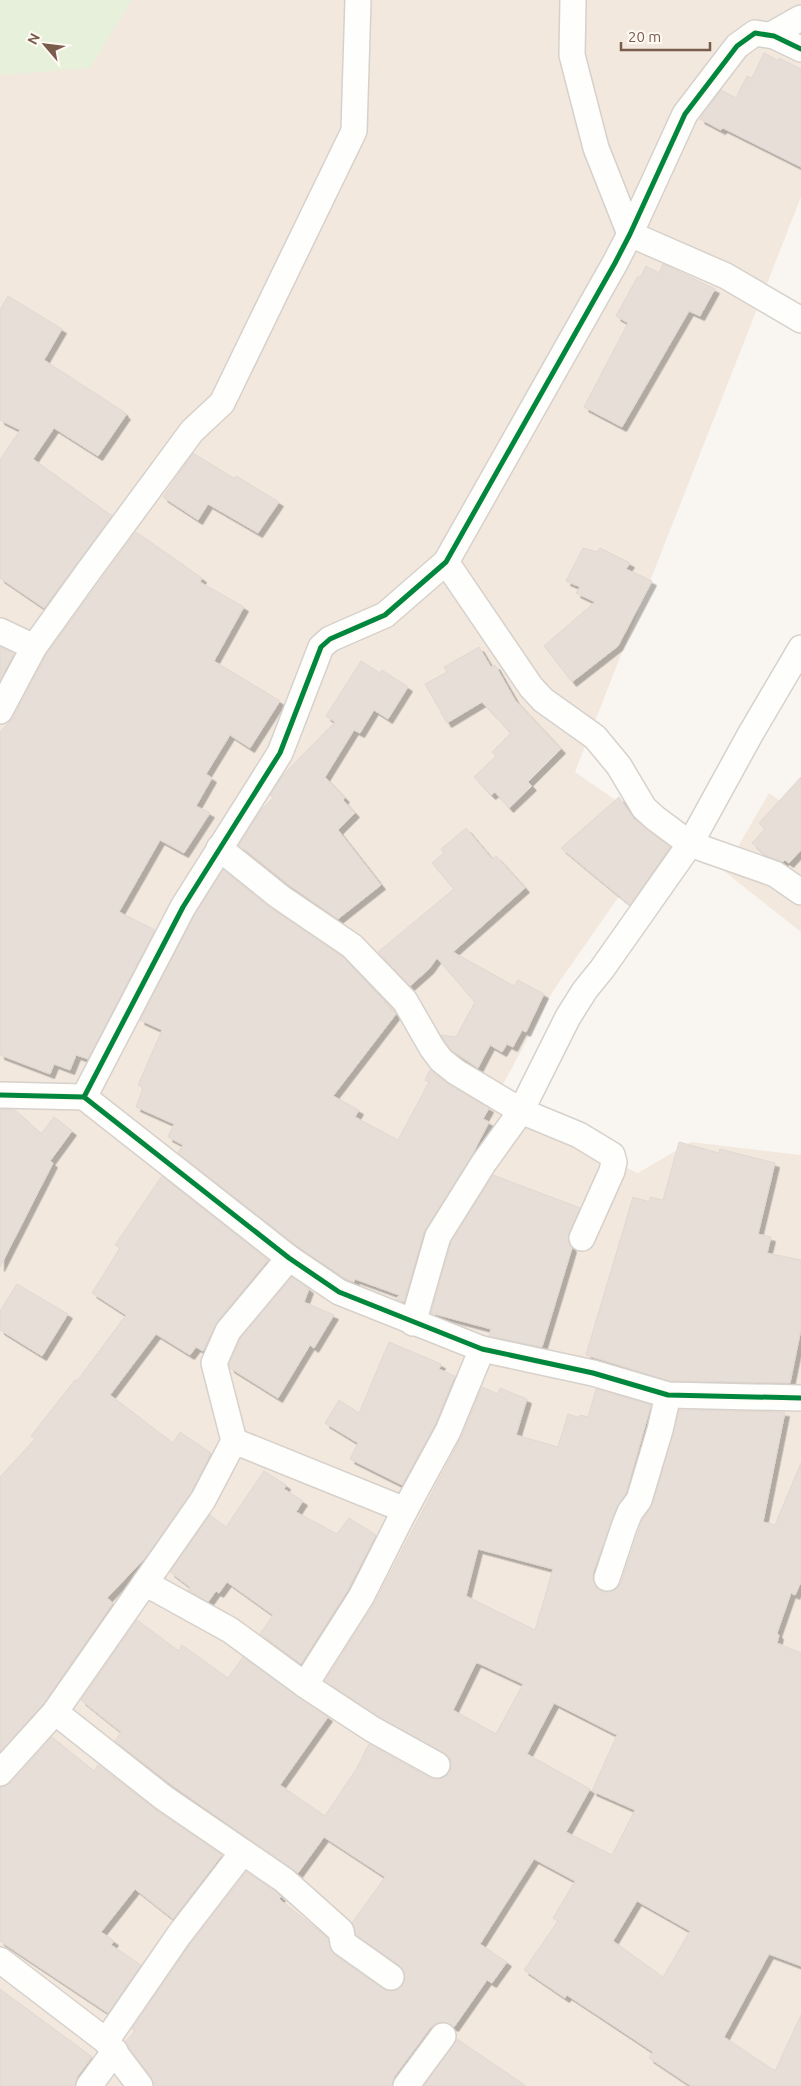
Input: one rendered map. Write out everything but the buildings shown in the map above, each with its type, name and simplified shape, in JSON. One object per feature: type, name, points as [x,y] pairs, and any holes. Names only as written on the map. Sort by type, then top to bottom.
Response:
[{"type":"street","points":[[0,711],[34,647],[192,431],[222,403],[354,131],[358,0]]},
{"type":"street","points":[[574,0],[572,55],[596,148],[630,234],[726,276],[801,320]]},
{"type":"street","points":[[771,35],[801,18]]},
{"type":"street","points":[[84,1097],[183,907],[280,753],[321,647],[330,639],[385,615],[446,562],[630,234],[686,114],[737,46],[755,33],[771,35],[801,49]]},
{"type":"street","points":[[446,562],[531,687],[543,700],[595,737],[619,766],[644,808],[690,844],[775,874],[801,892]]},
{"type":"street","points":[[0,631],[34,647]]},
{"type":"street","points":[[412,1323],[438,1236],[483,1164],[521,1111],[568,1017],[585,990],[602,969],[690,844],[751,732],[801,648]]},
{"type":"street","points":[[220,848],[280,897],[352,946],[405,1001],[432,1048],[441,1060],[456,1072],[521,1111],[578,1135],[612,1155],[614,1162],[612,1171],[582,1238]]},
{"type":"street","points":[[0,1095],[84,1097],[289,1258],[339,1292],[412,1323],[482,1349],[594,1373],[668,1395],[801,1398]]},
{"type":"street","points":[[0,1773],[55,1712],[203,1500],[234,1441],[214,1363],[228,1331],[289,1258]]},
{"type":"street","points":[[305,1685],[361,1597],[404,1510],[448,1431],[482,1349]]},
{"type":"street","points":[[607,1578],[630,1512],[639,1500],[660,1430],[668,1395]]},
{"type":"street","points":[[234,1441],[404,1510]]},
{"type":"street","points":[[145,1583],[230,1630],[305,1685],[372,1729],[437,1765]]},
{"type":"street","points":[[55,1712],[164,1798],[284,1880],[341,1931],[343,1943],[391,1977]]},
{"type":"street","points":[[89,2086],[110,2046],[179,1935],[243,1852]]},
{"type":"street","points":[[0,1960],[110,2046],[140,2086]]},
{"type":"street","points":[[406,2086],[443,2036]]},
{"type":"shaded area","points":[[0,0],[801,0],[801,197],[575,772],[663,833],[553,991],[491,1107],[638,1173],[691,1142],[800,1155],[801,1153],[801,2086],[0,2086]]},
{"type":"shaded area","points":[[769,793],[801,816],[801,932],[724,871]]},
{"type":"green space","points":[[0,0],[132,0],[90,68],[0,75]]},
{"type":"cycle path","points":[[84,1097],[183,907],[280,753],[321,647],[330,639],[385,615],[446,562],[615,263],[685,114],[737,46],[755,33],[774,36],[801,49]]},
{"type":"cycle path","points":[[0,1095],[84,1097],[289,1258],[339,1292],[482,1349],[593,1373],[668,1395],[801,1398]]}]
